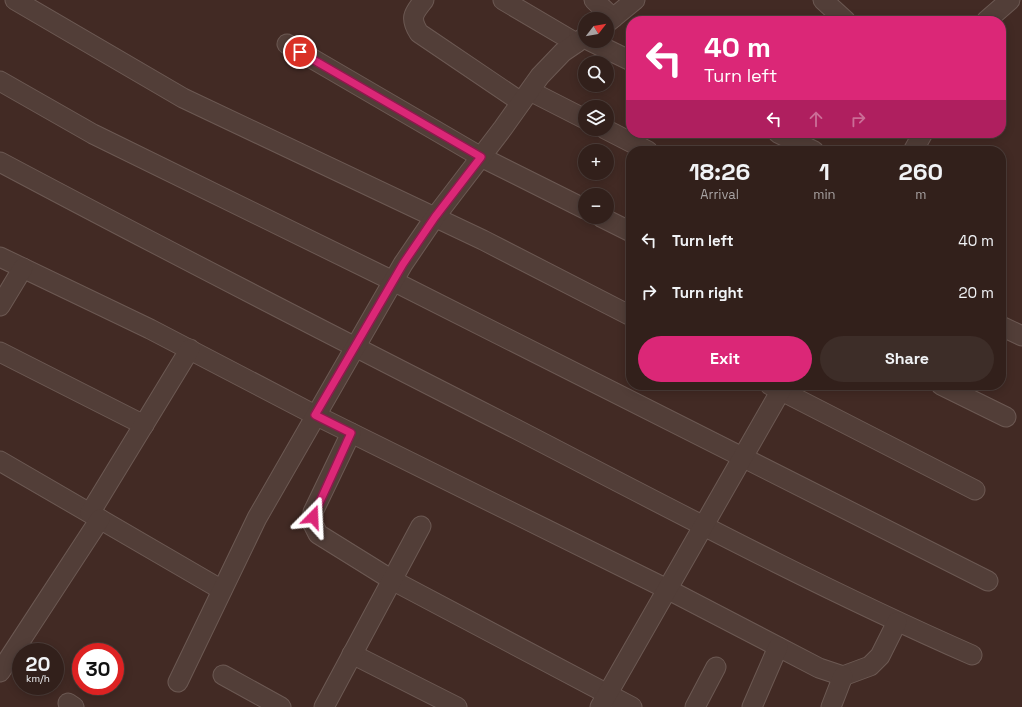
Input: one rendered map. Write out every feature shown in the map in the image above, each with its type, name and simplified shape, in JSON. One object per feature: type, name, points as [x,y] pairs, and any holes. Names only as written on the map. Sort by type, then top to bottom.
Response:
[{"type":"street","points":[[15,0],[183,98],[435,217],[626,313]]},
{"type":"street","points":[[424,0],[414,14],[413,20],[419,33],[526,96],[578,116]]},
{"type":"street","points":[[503,0],[578,37]]},
{"type":"street","points":[[594,0],[604,12]]},
{"type":"street","points":[[614,17],[635,0]]},
{"type":"street","points":[[823,0],[841,16]]},
{"type":"street","points":[[992,16],[1010,0]]},
{"type":"street","points":[[287,44],[481,157],[578,206]]},
{"type":"street","points":[[178,682],[257,518],[393,281],[435,217],[552,62],[578,44]]},
{"type":"street","points":[[602,48],[626,59]]},
{"type":"street","points":[[0,81],[93,134],[393,281],[988,581]]},
{"type":"street","points":[[614,134],[638,146]]},
{"type":"street","points":[[793,138],[808,143]]},
{"type":"street","points":[[0,162],[213,275],[703,526],[897,622],[972,655]]},
{"type":"street","points":[[614,224],[626,230]]},
{"type":"street","points":[[0,258],[190,349],[315,415],[667,589],[819,668],[843,676],[861,670],[877,661],[897,622]]},
{"type":"street","points":[[0,306],[23,268]]},
{"type":"street","points":[[1006,328],[1022,336]]},
{"type":"street","points":[[0,672],[95,516],[144,425],[190,349]]},
{"type":"street","points":[[0,352],[144,425]]},
{"type":"street","points":[[604,700],[742,458],[776,390]]},
{"type":"street","points":[[784,390],[975,490]]},
{"type":"street","points":[[951,390],[1006,417]]},
{"type":"street","points":[[351,433],[314,512],[314,530],[323,538],[392,580],[604,700],[632,707]]},
{"type":"street","points":[[0,461],[222,590]]},
{"type":"street","points":[[324,707],[421,526]]},
{"type":"street","points":[[752,707],[778,647]]},
{"type":"street","points":[[352,654],[456,707]]},
{"type":"street","points":[[695,707],[716,667]]},
{"type":"street","points":[[223,676],[281,707]]},
{"type":"street","points":[[831,707],[843,676]]},
{"type":"route","points":[[300,52],[481,157],[435,217],[403,264],[315,415],[351,433],[313,517]]}]
